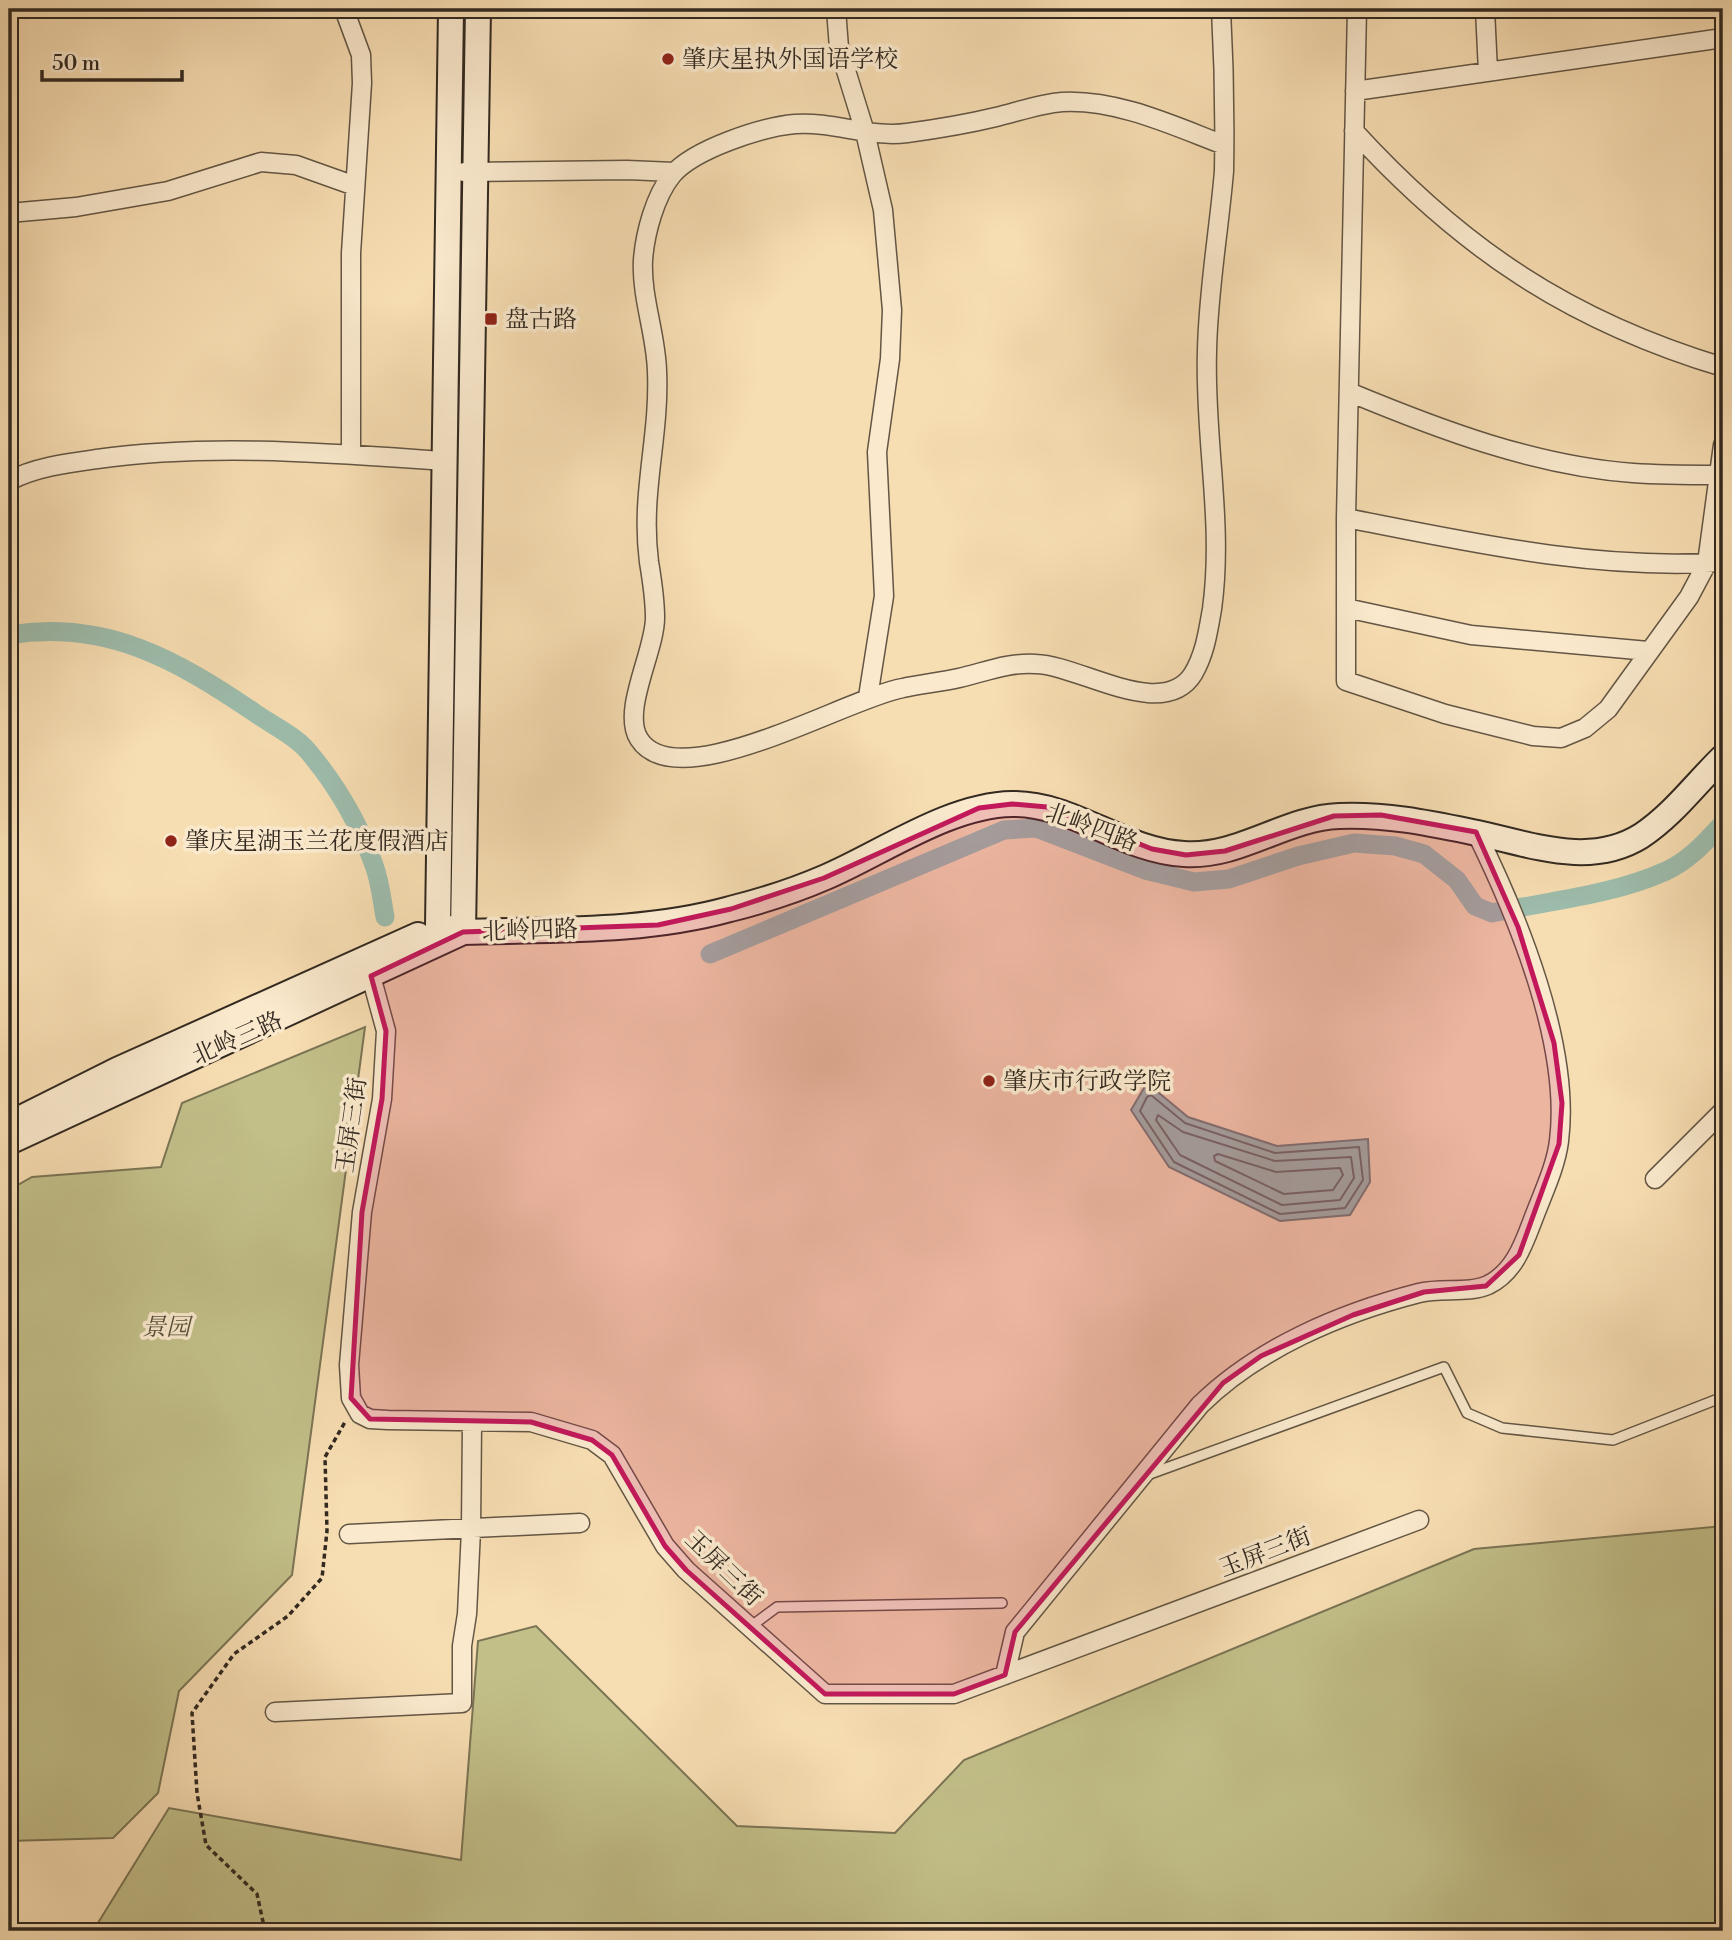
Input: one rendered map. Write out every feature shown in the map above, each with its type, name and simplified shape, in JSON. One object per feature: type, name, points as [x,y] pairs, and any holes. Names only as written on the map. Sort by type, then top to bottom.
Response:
[{"type":"street","points":[[344,9],[361,55],[351,253],[351,455]]},
{"type":"street","points":[[438,926],[451,9]]},
{"type":"street","points":[[463,932],[478,9]]},
{"type":"street","points":[[835,9],[839,48],[865,132],[883,209],[892,310],[890,359],[877,452],[884,596],[868,696]]},
{"type":"street","points":[[674,172],[660,198],[648,232],[643,258],[644,281],[655,337],[658,402],[645,507],[655,620],[635,704],[634,722],[639,739],[650,749],[668,756],[709,757],[741,749],[868,696],[1012,664],[1064,667],[1128,690],[1172,692],[1186,684],[1197,668],[1207,638],[1217,569],[1218,533],[1206,351],[1224,145],[1221,9]]},
{"type":"street","points":[[1357,9],[1346,518],[1346,681],[1445,714],[1533,736],[1561,738],[1585,728],[1608,709],[1715,562],[1723,445]]},
{"type":"street","points":[[1485,9],[1488,72]]},
{"type":"street","points":[[1355,91],[1723,38]]},
{"type":"street","points":[[449,172],[674,172],[730,141],[770,127],[828,124],[865,132],[898,134],[948,127],[1037,106],[1074,103],[1118,108],[1224,145]]},
{"type":"street","points":[[1354,131],[1391,172],[1508,269],[1569,306],[1621,331],[1723,367]]},
{"type":"street","points":[[9,213],[76,207],[167,191],[261,162],[296,165],[355,186]]},
{"type":"street","points":[[1349,393],[1486,443],[1560,462],[1631,473],[1719,475]]},
{"type":"street","points":[[9,481],[21,474],[69,463],[129,455],[213,450],[444,461]]},
{"type":"street","points":[[1346,518],[1445,537],[1564,555],[1715,562]]},
{"type":"street","points":[[443,583],[469,583]]},
{"type":"street","points":[[1346,608],[1471,635],[1648,651]]},
{"type":"street","name":"北岭四路","points":[[438,926],[463,932],[658,925],[731,909],[824,878],[967,813],[1012,804],[1047,807],[1152,849],[1186,855],[1225,851],[1294,825],[1334,816],[1381,815],[1476,832],[1540,848],[1577,853],[1618,847],[1661,822],[1723,757]]},
{"type":"street","points":[[1005,1675],[1015,1632],[1200,1405],[1223,1382],[1261,1356],[1392,1300],[1424,1292],[1486,1286],[1503,1275],[1519,1255],[1559,1144],[1562,1103],[1554,1043],[1518,927],[1476,832]]},
{"type":"street","name":"北岭三路","points":[[9,1124],[117,1070],[438,926]]},
{"type":"street","name":"北岭三路","points":[[9,1142],[463,932]]},
{"type":"street","name":"玉屏三街","points":[[371,976],[386,1031],[382,1100],[362,1212],[349,1364],[351,1398],[360,1414],[370,1419],[531,1422],[592,1440],[612,1455],[665,1546],[686,1570],[825,1694],[954,1695],[1419,1520]]},
{"type":"street","points":[[1655,1178],[1723,1111]]},
{"type":"street","points":[[275,1712],[462,1703],[462,1646],[467,1614],[471,1530],[472,1422]]},
{"type":"street","points":[[349,1534],[580,1523]]},
{"type":"lane","points":[[1140,1478],[1444,1367],[1467,1413],[1502,1428],[1612,1440],[1723,1397]]},
{"type":"lane","points":[[750,1627],[777,1607],[1002,1603]]},
{"type":"path","points":[[265,1931],[257,1894],[206,1845],[197,1793],[192,1713],[234,1654],[288,1616],[322,1578],[327,1531],[326,1457],[349,1415]]},
{"type":"highlighted area","points":[[1012,804],[1047,807],[1152,849],[1186,855],[1225,851],[1334,816],[1381,815],[1476,832],[1518,927],[1554,1043],[1562,1103],[1559,1144],[1519,1255],[1486,1286],[1424,1292],[1353,1315],[1261,1356],[1223,1383],[1015,1632],[1005,1675],[954,1694],[825,1694],[686,1570],[665,1546],[612,1455],[592,1440],[531,1422],[370,1419],[351,1398],[362,1212],[382,1099],[386,1031],[371,976],[416,953],[463,932],[658,925],[731,909],[824,878],[979,808]]},
{"type":"green space","name":"景园","points":[[365,1027],[292,1575],[179,1691],[158,1793],[113,1838],[9,1841],[9,1190],[32,1177],[161,1167],[182,1103]]},
{"type":"green space","points":[[1723,1526],[1723,1931],[93,1931],[169,1808],[461,1860],[478,1641],[536,1626],[737,1826],[895,1833],[964,1760],[1474,1549]]},
{"type":"water","points":[[1147,1083],[1188,1117],[1277,1146],[1368,1139],[1370,1182],[1350,1215],[1280,1221],[1169,1167],[1131,1110]]},
{"type":"waterway","points":[[9,635],[77,633],[139,648],[197,676],[296,740],[328,777],[354,820],[376,871],[385,917]]},
{"type":"waterway","points":[[710,954],[1004,830],[1036,828],[1145,870],[1194,882],[1229,879],[1298,856],[1354,843],[1395,846],[1424,854],[1457,880],[1475,906],[1492,913],[1603,892],[1646,879],[1682,862],[1723,823]]},
{"type":"place","name":"肇庆星执外国语学校","points":[[668,59]]},
{"type":"place","name":"盘古路","points":[[491,319]]},
{"type":"place","name":"肇庆星湖玉兰花度假酒店","points":[[171,841]]},
{"type":"place","name":"肇庆市行政学院","points":[[989,1081]]}]
